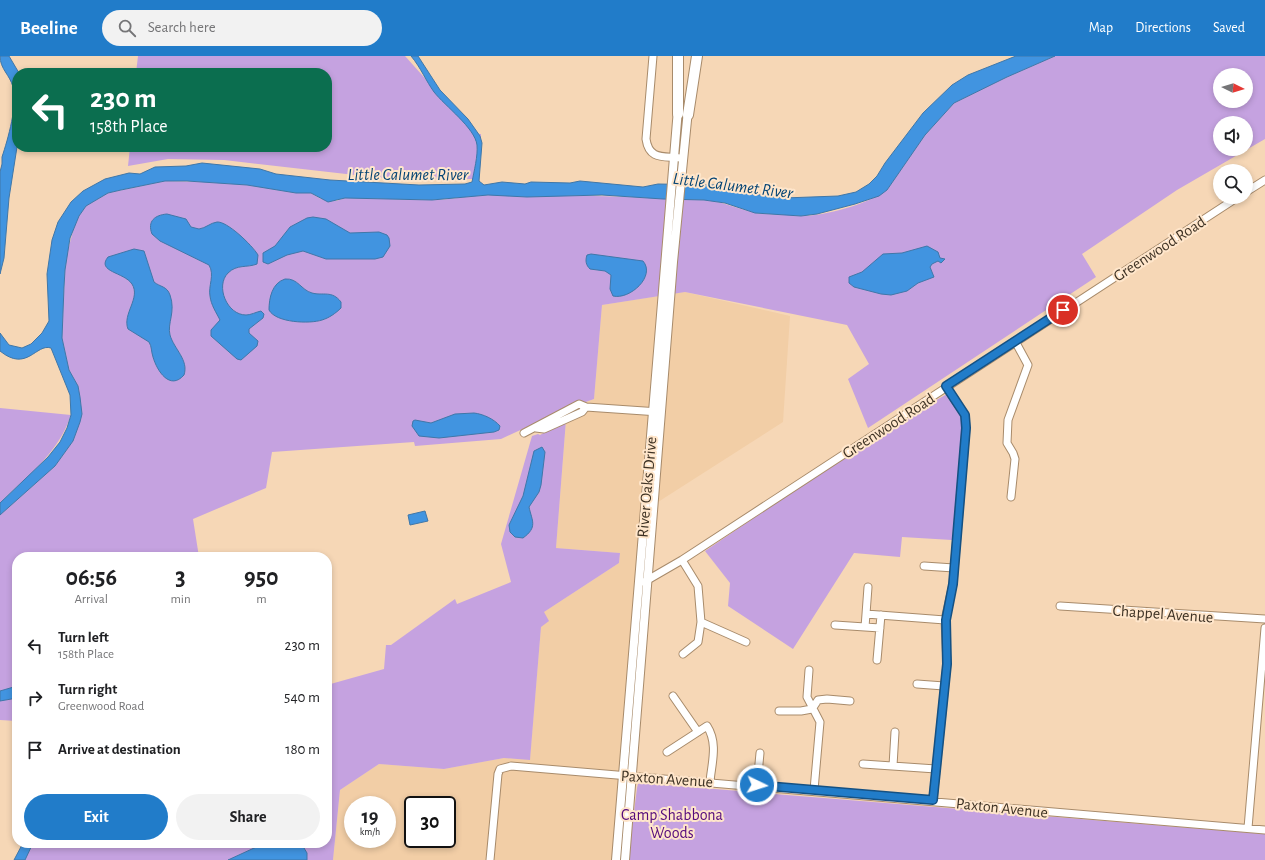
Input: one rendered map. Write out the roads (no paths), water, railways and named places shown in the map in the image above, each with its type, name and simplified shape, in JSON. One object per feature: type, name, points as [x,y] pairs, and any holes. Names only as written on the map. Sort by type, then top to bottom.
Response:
[{"type":"highway","points":[[678,56],[683,115]]},
{"type":"highway","points":[[683,115],[697,56]]},
{"type":"main road","points":[[682,56],[683,115]]},
{"type":"main road","points":[[683,115],[692,56]]},
{"type":"main road","name":"River Oaks Drive","points":[[616,860],[628,775],[647,580],[661,412],[672,222],[672,176],[674,157],[683,115]]},
{"type":"main road","name":"River Oaks Drive","points":[[625,860],[638,587],[652,411],[672,222],[683,158],[683,115]]},
{"type":"street","points":[[653,56],[647,146],[649,151],[655,155],[683,158]]},
{"type":"street","points":[[1253,188],[1265,180]]},
{"type":"street","name":"Greenwood Road","points":[[638,587],[647,580],[682,560],[946,386],[1227,204]]},
{"type":"street","points":[[1011,497],[1015,459],[1014,453],[1007,443],[1008,420],[1028,365],[1015,341]]},
{"type":"street","points":[[933,800],[947,664],[946,620],[953,584],[966,421],[965,415],[946,386]]},
{"type":"street","points":[[524,433],[536,428],[541,422],[579,404],[586,406],[661,412]]},
{"type":"street","points":[[682,560],[698,586],[701,622],[698,642],[683,654]]},
{"type":"street","points":[[924,566],[954,568]]},
{"type":"street","points":[[865,627],[868,587]]},
{"type":"street","name":"Chappel Avenue","points":[[1060,606],[1265,619]]},
{"type":"street","points":[[866,614],[946,620]]},
{"type":"street","points":[[877,660],[881,615]]},
{"type":"street","points":[[701,622],[746,642]]},
{"type":"street","points":[[835,625],[880,628]]},
{"type":"street","points":[[1248,828],[1265,628]]},
{"type":"street","points":[[809,670],[807,697],[820,722],[814,790]]},
{"type":"street","points":[[917,684],[944,686]]},
{"type":"street","points":[[673,696],[698,732]]},
{"type":"street","points":[[779,711],[801,711],[812,709],[818,700],[827,698],[850,701]]},
{"type":"street","points":[[667,752],[707,726],[714,742],[710,781]]},
{"type":"street","points":[[892,766],[895,732]]},
{"type":"street","points":[[757,785],[760,753]]},
{"type":"street","points":[[863,764],[936,769]]},
{"type":"street","name":"Paxton Avenue","points":[[490,860],[496,784],[500,769],[511,766],[710,781],[933,800],[1070,814],[1265,830]]},
{"type":"water","points":[[0,56],[9,56],[16,68],[12,68],[12,84],[10,79],[0,61]]},
{"type":"water","points":[[411,56],[418,56],[440,90],[468,119],[480,136],[482,143],[479,181],[484,185],[502,182],[525,184],[531,182],[570,183],[580,181],[643,187],[658,184],[715,185],[745,193],[784,198],[838,196],[856,192],[869,184],[877,176],[885,163],[923,113],[952,85],[968,75],[1016,56],[1055,56],[1007,77],[954,103],[925,135],[887,190],[879,196],[817,214],[801,216],[755,213],[725,203],[704,200],[602,195],[527,197],[488,195],[432,200],[345,198],[328,202],[311,193],[296,193],[247,185],[187,181],[165,181],[108,193],[86,206],[79,216],[70,238],[65,270],[62,338],[69,370],[78,386],[82,414],[80,422],[73,441],[55,466],[0,515],[0,503],[48,457],[60,442],[67,428],[71,415],[70,395],[51,348],[40,349],[24,358],[17,359],[9,357],[0,351],[0,333],[9,345],[22,348],[31,344],[42,333],[49,321],[47,274],[52,240],[58,222],[71,202],[83,191],[105,179],[129,173],[140,174],[155,167],[186,166],[202,163],[260,169],[276,174],[330,180],[419,185],[465,184],[472,182],[477,154],[475,138],[459,117],[434,92]]},
{"type":"water","points":[[12,122],[12,152],[16,152],[9,198],[4,258],[0,274],[0,172],[2,157]]},
{"type":"water","points":[[167,214],[186,219],[191,227],[199,229],[217,222],[227,225],[239,234],[258,255],[257,264],[238,267],[231,270],[224,279],[223,285],[225,299],[233,310],[239,314],[246,315],[261,311],[264,314],[263,318],[249,329],[249,333],[258,341],[257,346],[241,360],[237,359],[211,336],[211,330],[220,320],[211,299],[211,269],[209,265],[160,241],[152,234],[151,222],[156,217]]},
{"type":"water","points":[[313,217],[326,219],[350,233],[379,232],[387,235],[390,246],[383,257],[375,259],[326,259],[303,251],[287,255],[268,264],[263,262],[263,253],[275,246],[290,227],[307,218]]},
{"type":"water","points":[[927,246],[938,252],[940,258],[945,259],[941,263],[938,261],[932,264],[930,267],[934,277],[918,283],[907,291],[891,295],[881,294],[854,287],[849,283],[849,277],[862,272],[883,254],[902,253]]},
{"type":"water","points":[[134,249],[144,251],[154,282],[169,292],[172,301],[169,331],[172,340],[183,359],[185,370],[184,375],[174,381],[169,380],[161,373],[152,355],[149,342],[128,329],[127,318],[134,295],[132,284],[123,277],[112,272],[106,266],[105,262],[108,257]]},
{"type":"water","points":[[591,254],[643,261],[646,267],[644,280],[633,291],[620,296],[613,296],[610,289],[611,275],[605,271],[590,269],[588,266],[586,261],[587,255]]},
{"type":"water","points":[[285,279],[293,280],[312,293],[327,294],[338,298],[341,302],[341,308],[330,317],[317,321],[302,322],[279,318],[269,310],[270,301],[274,287]]},
{"type":"water","points":[[474,413],[495,421],[500,426],[499,430],[494,432],[439,438],[419,436],[412,426],[413,421],[415,420],[431,423],[455,414]]},
{"type":"water","points":[[542,447],[545,452],[541,485],[539,492],[529,507],[533,524],[531,530],[523,538],[515,537],[510,532],[509,525],[523,496],[534,451]]},
{"type":"water","points":[[425,511],[428,521],[410,525],[408,515]]},
{"type":"water","points":[[12,687],[12,699],[0,701],[0,691]]},
{"type":"water","points":[[20,848],[31,848],[25,860],[14,860]]},
{"type":"water","points":[[254,848],[304,848],[307,853],[307,860],[228,860]]},
{"type":"water label","name":"Little Calumet River","points":[[408,174]]},
{"type":"water label","name":"Little Calumet River","points":[[733,185]]},
{"type":"park label","name":"Camp Shabbona Woods","points":[[672,823]]}]
